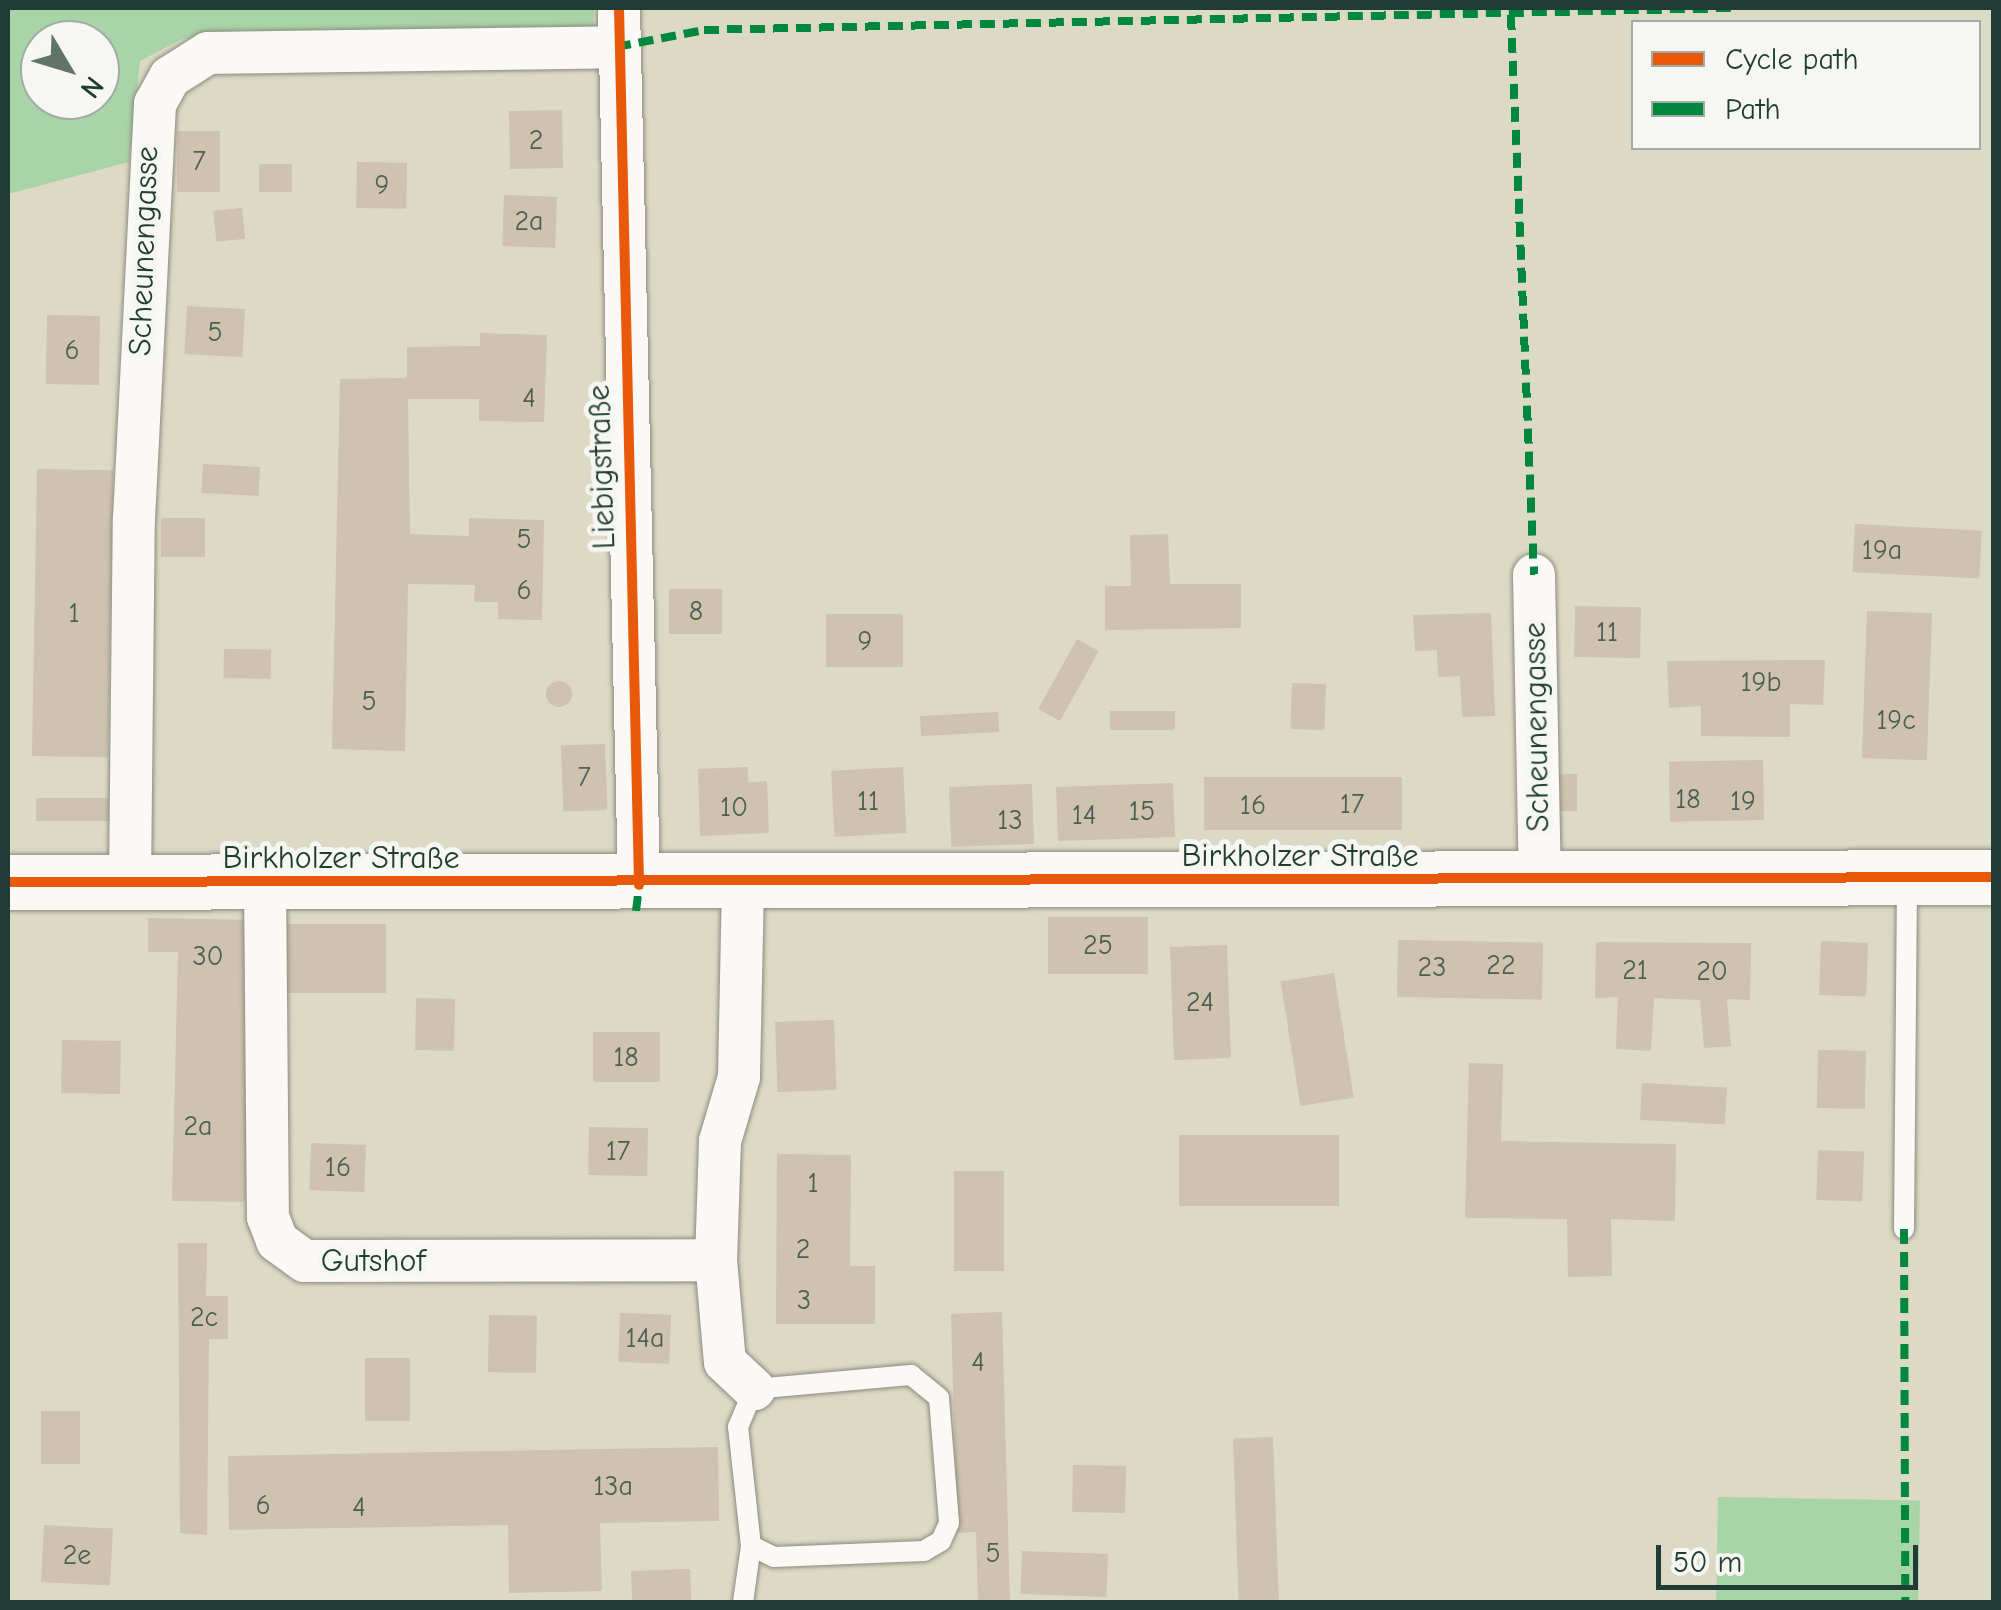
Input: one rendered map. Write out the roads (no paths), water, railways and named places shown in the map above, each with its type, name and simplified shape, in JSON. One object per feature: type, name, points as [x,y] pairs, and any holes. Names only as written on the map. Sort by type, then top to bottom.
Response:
[{"type":"main road","name":"Birkholzer Straße","points":[[8,882],[639,885],[1994,877]]},
{"type":"street","name":"Scheunengasse","points":[[130,882],[134,519],[154,104],[170,78],[208,54],[617,27]]},
{"type":"street","name":"Liebigstraße","points":[[617,27],[639,885]]},
{"type":"street","name":"Scheunengasse","points":[[1534,575],[1540,879]]},
{"type":"street","name":"Gutshof","points":[[266,882],[268,1217],[276,1241],[305,1262],[716,1260]]},
{"type":"street","points":[[743,884],[739,1077],[720,1141],[716,1260],[725,1362],[754,1389]]},
{"type":"lane","points":[[1904,1228],[1907,878]]},
{"type":"lane","points":[[742,1602],[751,1546],[738,1428],[754,1389],[912,1376],[929,1384],[938,1398],[949,1523],[924,1551],[774,1556],[751,1546]]}]
